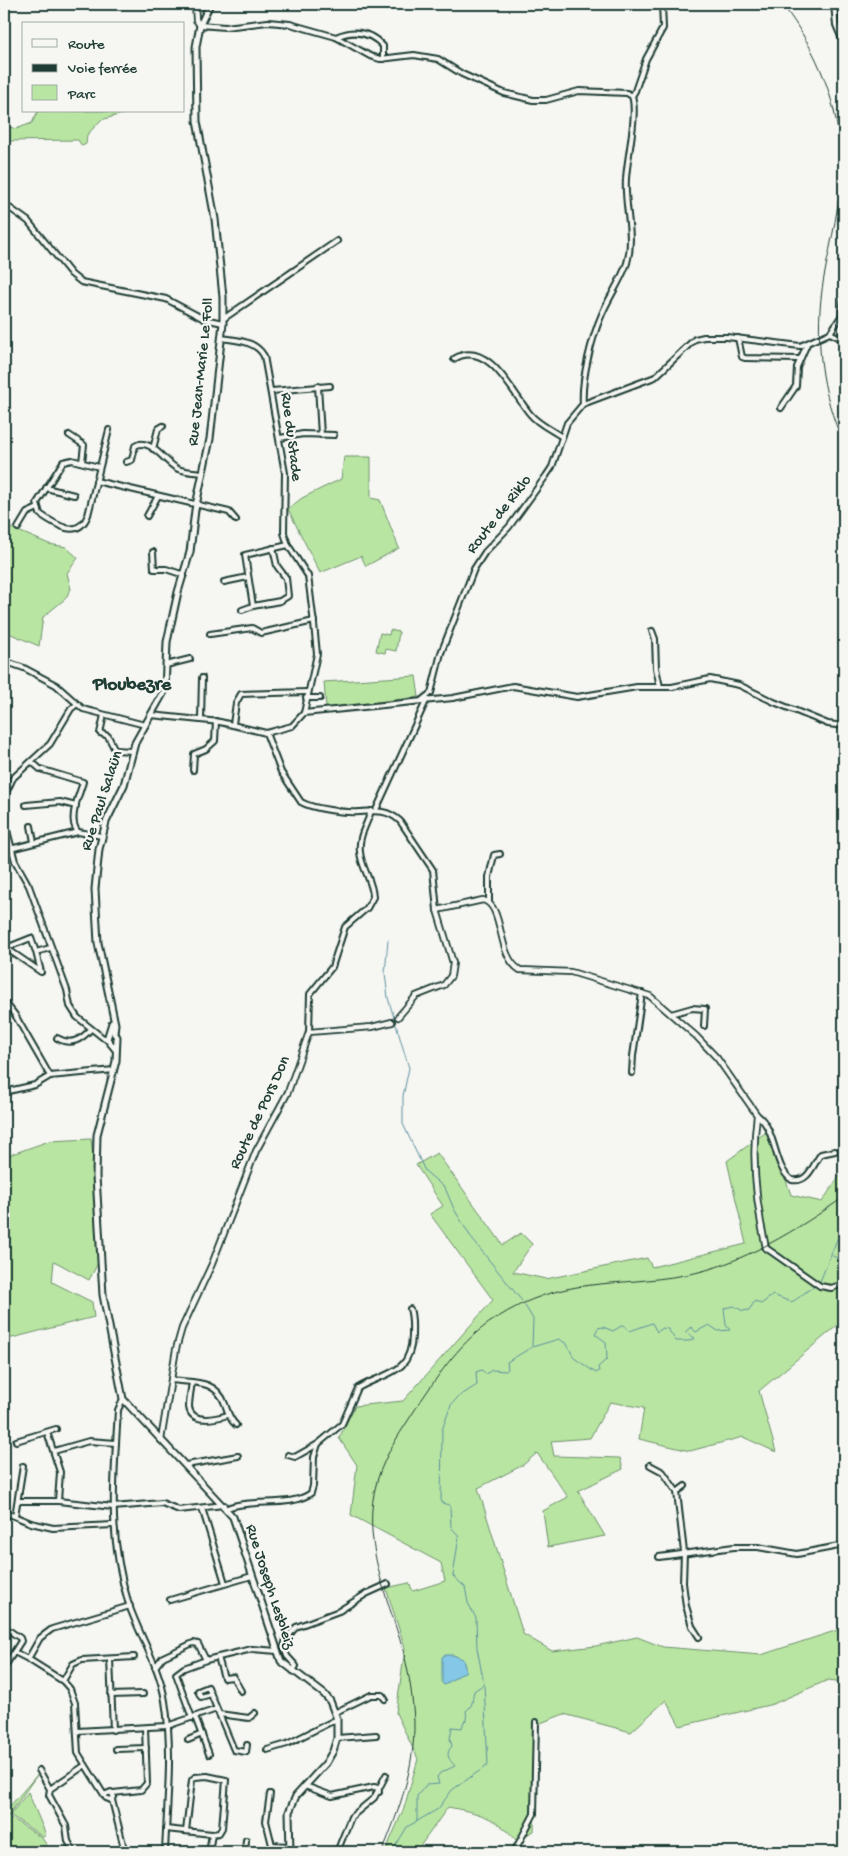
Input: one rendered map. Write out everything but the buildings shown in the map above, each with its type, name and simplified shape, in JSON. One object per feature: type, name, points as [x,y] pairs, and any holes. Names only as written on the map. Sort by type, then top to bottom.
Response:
[{"type":"main road","name":"Rue Jean-Marie Le Foll","points":[[151,715],[165,690],[167,642],[178,592],[190,552],[196,504],[210,438],[223,321],[223,297],[215,219],[197,133],[196,47],[200,25],[210,4]]},
{"type":"main road","name":"Rue Paul Salaün","points":[[111,1037],[113,1018],[101,963],[95,889],[102,836],[106,822],[124,786],[132,751],[151,715]]},
{"type":"main road","points":[[111,1037],[117,1052],[96,1136],[96,1198],[105,1308],[123,1399]]},
{"type":"main road","name":"Rue Joseph Lesbleiz","points":[[123,1399],[225,1506],[238,1531],[276,1651],[284,1665],[318,1688],[330,1701],[336,1712],[337,1738],[330,1758],[296,1796],[289,1812],[289,1849]]},
{"type":"street","points":[[195,4],[196,20],[200,25],[212,27],[276,22],[336,37],[370,56],[383,59],[414,55],[438,59],[473,79],[504,93],[533,100],[546,100],[578,91],[627,93],[632,96]]},
{"type":"street","points":[[662,4],[662,28],[646,59],[632,96],[633,108],[626,186],[629,254],[625,269],[602,314],[593,340],[583,391],[583,404],[655,377],[694,339],[712,336],[800,346],[807,344],[830,333],[843,313],[844,295]]},
{"type":"street","points":[[834,4],[836,25],[844,44]]},
{"type":"street","points":[[336,37],[360,32],[368,34],[383,46],[383,59]]},
{"type":"street","points":[[4,204],[28,221],[71,274],[80,282],[166,299],[204,319],[223,321],[337,241]]},
{"type":"street","points":[[830,333],[844,340]]},
{"type":"street","name":"Rue du Stade","points":[[221,338],[250,344],[259,349],[264,356],[272,391],[285,480],[283,524],[288,545],[308,576],[314,622],[316,654],[304,713]]},
{"type":"street","points":[[738,338],[741,353],[745,358],[799,359]]},
{"type":"street","points":[[781,408],[796,386],[799,359],[807,344]]},
{"type":"street","points":[[454,358],[471,354],[486,358],[530,414],[562,437]]},
{"type":"street","points":[[318,386],[321,435]]},
{"type":"street","points":[[272,391],[330,386]]},
{"type":"street","name":"Route de Riklo","points":[[424,700],[431,693],[441,653],[474,569],[484,552],[509,527],[546,476],[554,462],[567,422],[583,404]]},
{"type":"street","points":[[153,449],[158,428],[163,426]]},
{"type":"street","points":[[99,467],[66,460],[52,478],[37,503],[40,514],[63,528],[79,527],[85,522],[109,430]]},
{"type":"street","points":[[280,438],[303,434],[334,436]]},
{"type":"street","points":[[69,435],[84,446],[82,462]]},
{"type":"street","points":[[126,462],[132,460],[137,444],[153,449],[175,468],[202,473]]},
{"type":"street","points":[[96,481],[229,512],[236,520]]},
{"type":"street","points":[[46,488],[74,495]]},
{"type":"street","points":[[147,516],[158,496]]},
{"type":"street","points":[[18,528],[27,513],[38,508]]},
{"type":"street","points":[[252,606],[245,554],[288,545]]},
{"type":"street","points":[[242,610],[252,606],[280,601],[288,596],[286,578],[277,566],[273,548]]},
{"type":"street","points":[[153,552],[154,569],[166,569],[184,575]]},
{"type":"street","points":[[224,582],[248,577]]},
{"type":"street","points":[[210,634],[252,628],[261,633],[314,622]]},
{"type":"street","points":[[652,631],[655,639],[656,668],[660,688]]},
{"type":"street","points":[[166,665],[190,659]]},
{"type":"street","points":[[4,661],[24,668],[56,685],[66,692],[76,705],[104,715],[145,725]]},
{"type":"street","points":[[201,719],[202,678]]},
{"type":"street","points":[[151,715],[216,721],[266,733],[292,726],[304,713],[469,696],[513,686],[577,697],[637,687],[660,688],[718,679],[739,685],[774,702],[828,724],[844,726]]},
{"type":"street","points":[[233,724],[236,703],[242,694],[307,692]]},
{"type":"street","points":[[306,698],[320,698]]},
{"type":"street","name":"Route de Pors Don","points":[[161,1440],[176,1349],[182,1328],[212,1264],[256,1151],[288,1092],[309,1032],[310,994],[332,967],[345,927],[367,908],[373,897],[360,858],[361,836],[424,700]]},
{"type":"street","points":[[4,798],[13,778],[50,744],[76,705]]},
{"type":"street","points":[[104,715],[100,733],[108,736],[115,750],[132,751]]},
{"type":"street","points":[[193,770],[194,754],[206,749],[215,741],[216,721]]},
{"type":"street","points":[[266,733],[281,772],[299,801],[306,805],[344,812],[373,811],[388,813],[400,821],[433,870],[437,910],[453,962],[451,976],[444,985],[416,996],[392,1022],[372,1027],[309,1032]]},
{"type":"street","points":[[32,762],[40,769],[83,782],[73,822],[78,832]]},
{"type":"street","points":[[26,805],[60,802],[76,806]]},
{"type":"street","points":[[4,819],[10,849],[29,886],[50,948],[67,990],[70,1006],[77,1018],[91,1029],[98,1034],[111,1037]]},
{"type":"street","points":[[31,826],[34,842]]},
{"type":"street","points":[[10,849],[78,832],[102,836]]},
{"type":"street","points":[[500,854],[494,855],[491,865],[489,902],[498,921],[506,955],[514,967],[520,970],[571,972],[642,993],[670,1014],[717,1058],[757,1115],[766,1122],[784,1170],[792,1180],[802,1180],[821,1154],[834,1151]]},
{"type":"street","points":[[437,910],[476,900],[486,900],[489,902]]},
{"type":"street","points":[[31,938],[36,952],[41,972],[6,948],[31,938]]},
{"type":"street","points":[[36,952],[50,948]]},
{"type":"street","points":[[632,1073],[632,1056],[642,993]]},
{"type":"street","points":[[4,1001],[15,1015],[50,1076]]},
{"type":"street","points":[[670,1014],[692,1008],[705,1009],[704,1026]]},
{"type":"street","points":[[57,1038],[67,1042],[74,1042],[83,1038],[91,1029]]},
{"type":"street","points":[[4,1092],[35,1085],[50,1076],[114,1070]]},
{"type":"street","points":[[757,1115],[753,1144],[757,1212],[766,1248],[820,1286],[831,1288],[844,1284]]},
{"type":"street","points":[[288,1455],[295,1457],[318,1444],[342,1424],[358,1388],[398,1369],[407,1362],[412,1347],[410,1309]]},
{"type":"street","points":[[171,1380],[207,1384],[218,1390],[222,1395],[228,1415],[236,1425]]},
{"type":"street","points":[[192,1382],[189,1407],[191,1413],[196,1417],[212,1419],[228,1415]]},
{"type":"street","points":[[123,1399],[119,1408],[116,1443],[112,1507],[113,1525],[118,1561],[130,1606],[155,1667],[166,1702],[170,1765],[166,1852]]},
{"type":"street","points":[[16,1441],[56,1429]]},
{"type":"street","points":[[47,1432],[60,1472],[58,1501]]},
{"type":"street","points":[[54,1451],[89,1440],[116,1443]]},
{"type":"street","points":[[19,1501],[58,1501],[112,1507],[162,1503],[179,1510],[225,1506],[250,1501],[291,1501],[309,1494],[313,1486],[314,1457],[318,1444]]},
{"type":"street","points":[[186,1465],[238,1456]]},
{"type":"street","points":[[15,1516],[19,1501],[23,1466]]},
{"type":"street","points":[[650,1466],[663,1472],[677,1492],[684,1552],[683,1583],[688,1616],[699,1637]]},
{"type":"street","points":[[677,1492],[685,1486]]},
{"type":"street","points":[[202,1508],[225,1583]]},
{"type":"street","points":[[4,1512],[30,1523],[53,1528],[113,1525]]},
{"type":"street","points":[[658,1557],[684,1552],[758,1547],[797,1554],[844,1545]]},
{"type":"street","points":[[170,1600],[252,1576]]},
{"type":"street","points":[[294,1671],[296,1666],[287,1656],[284,1647],[286,1639],[296,1627],[339,1611],[366,1594],[388,1584]]},
{"type":"street","points":[[28,1659],[40,1638],[52,1629],[130,1606]]},
{"type":"street","points":[[4,1664],[7,1663],[14,1652],[20,1638],[7,1630]]},
{"type":"street","points":[[155,1667],[163,1657],[193,1643],[198,1644],[206,1660]]},
{"type":"street","points":[[209,1754],[176,1674],[184,1668],[206,1660],[252,1649],[276,1651]]},
{"type":"street","points":[[14,1652],[62,1681],[74,1696],[78,1753],[84,1766],[99,1788],[106,1794],[107,1799],[112,1800]]},
{"type":"street","points":[[62,1681],[73,1664],[82,1660],[134,1657]]},
{"type":"street","points":[[218,1657],[224,1678],[233,1677],[241,1691]]},
{"type":"street","points":[[110,1659],[113,1730]]},
{"type":"street","points":[[111,1695],[143,1694]]},
{"type":"street","points":[[211,1694],[234,1750],[246,1752],[247,1745]]},
{"type":"street","points":[[336,1712],[371,1695],[382,1695],[385,1699]]},
{"type":"street","points":[[77,1731],[167,1726],[217,1709]]},
{"type":"street","points":[[219,1714],[250,1718],[255,1713]]},
{"type":"street","points":[[267,1750],[287,1744],[337,1719]]},
{"type":"street","points":[[514,1852],[534,1814],[536,1722]]},
{"type":"street","points":[[106,1794],[109,1792],[142,1790],[147,1783],[144,1728]]},
{"type":"street","points":[[188,1740],[202,1734]]},
{"type":"street","points":[[337,1738],[376,1735]]},
{"type":"street","points":[[116,1749],[146,1748]]},
{"type":"street","points":[[50,1790],[84,1766]]},
{"type":"street","points":[[38,1770],[50,1790],[49,1794],[66,1826],[68,1841],[74,1852]]},
{"type":"street","points":[[337,1852],[351,1817],[379,1792],[386,1775]]},
{"type":"street","points":[[166,1829],[212,1834],[219,1833],[222,1828],[227,1784],[223,1779],[198,1776],[192,1780],[186,1831]]},
{"type":"street","points":[[304,1788],[332,1796],[374,1787],[378,1788],[379,1792]]},
{"type":"street","points":[[113,1793],[112,1800],[125,1852]]},
{"type":"street","points":[[270,1794],[266,1821],[272,1845],[270,1852]]},
{"type":"street","points":[[209,1852],[212,1834]]},
{"type":"street","points":[[244,1852],[246,1840]]},
{"type":"street","points":[[272,1845],[289,1849]]},
{"type":"green space","points":[[38,112],[129,112],[101,120],[87,135],[86,144],[82,146],[78,140],[4,141],[4,125],[16,129],[32,123]]},
{"type":"green space","points":[[344,457],[371,457],[371,498],[380,500],[399,548],[366,566],[361,556],[320,573],[288,509],[302,498],[341,479]]},
{"type":"green space","points":[[4,525],[49,544],[66,547],[78,558],[67,573],[71,589],[65,599],[43,617],[39,646],[4,631]]},
{"type":"green space","points":[[390,630],[399,632],[396,651],[386,649],[385,653],[376,651],[380,633],[389,635]]},
{"type":"green space","points":[[416,676],[419,697],[326,708],[324,682]]},
{"type":"green space","points":[[842,1109],[844,1109],[844,1322],[839,1324],[759,1391],[776,1452],[743,1437],[690,1451],[639,1439],[644,1408],[610,1402],[590,1438],[551,1441],[554,1456],[620,1458],[623,1469],[578,1491],[605,1536],[548,1547],[543,1511],[568,1497],[537,1453],[523,1465],[478,1488],[523,1634],[552,1651],[596,1646],[637,1637],[663,1647],[761,1655],[844,1628],[844,1682],[828,1680],[773,1704],[680,1726],[666,1700],[631,1732],[564,1714],[538,1724],[534,1831],[516,1840],[501,1826],[485,1817],[448,1807],[416,1852],[385,1852],[404,1808],[418,1759],[396,1713],[405,1648],[386,1588],[409,1583],[413,1591],[445,1581],[441,1563],[351,1515],[357,1465],[339,1438],[355,1406],[403,1401],[493,1300],[430,1214],[443,1206],[416,1165],[437,1153],[503,1245],[521,1233],[532,1244],[513,1272],[546,1279],[647,1258],[652,1267],[746,1244],[727,1161],[769,1130],[791,1195],[822,1202],[843,1170]]},
{"type":"green space","points":[[91,1139],[104,1252],[89,1280],[54,1261],[52,1282],[92,1302],[94,1317],[4,1340],[4,1157],[49,1141]]},
{"type":"green space","points":[[37,1775],[8,1816],[42,1838],[51,1852],[12,1852],[4,1844],[4,1813]]},
{"type":"green space","points":[[28,1792],[46,1835],[43,1837],[10,1815]]},
{"type":"water","points":[[453,1655],[463,1659],[466,1671],[444,1685],[442,1683],[442,1657]]},
{"type":"waterway","points":[[388,940],[385,973],[388,998],[409,1068],[403,1096],[403,1124],[425,1171],[445,1188],[454,1209],[472,1239],[522,1301]]},
{"type":"waterway","points":[[819,1284],[838,1237],[844,1232]]},
{"type":"waterway","points":[[833,1256],[839,1259],[844,1270]]},
{"type":"waterway","points":[[417,1822],[417,1796],[426,1785],[439,1784],[437,1777],[440,1773],[455,1766],[448,1755],[452,1746],[450,1739],[452,1727],[462,1728],[464,1721],[467,1720],[466,1711],[472,1704],[474,1691],[484,1684],[477,1648],[476,1618],[468,1603],[465,1587],[453,1576],[459,1536],[451,1527],[450,1505],[441,1503],[442,1430],[451,1405],[458,1397],[477,1385],[476,1372],[482,1370],[486,1374],[492,1370],[506,1371],[508,1369],[507,1362],[532,1347],[559,1339],[567,1344],[574,1358],[596,1373],[599,1371],[598,1367],[607,1359],[606,1342],[595,1334],[598,1328],[603,1327],[613,1331],[623,1325],[630,1331],[652,1323],[657,1332],[663,1328],[668,1329],[676,1341],[689,1341],[695,1338],[685,1332],[691,1327],[696,1332],[709,1325],[718,1331],[730,1330],[726,1325],[724,1308],[734,1306],[743,1311],[749,1310],[755,1301],[761,1304],[773,1295],[791,1302],[816,1286]]},
{"type":"waterway","points":[[524,1304],[533,1319],[532,1346]]},
{"type":"waterway","points":[[392,1852],[407,1827],[438,1809],[452,1790],[488,1765],[484,1684]]},
{"type":"railway","points":[[782,4],[807,41],[825,80],[836,121],[839,142],[841,179],[821,298],[820,341],[824,383],[829,404],[844,444]]},
{"type":"railway","points":[[382,1852],[400,1805],[409,1772],[414,1739],[414,1722],[412,1695],[403,1650],[378,1567],[372,1524],[373,1503],[380,1471],[418,1405],[461,1347],[483,1327],[520,1305],[543,1295],[566,1289],[588,1285],[659,1279],[706,1270],[727,1263],[768,1244],[844,1197]]},
{"type":"district","name":"Ploubezre","points":[[132,685]]}]
